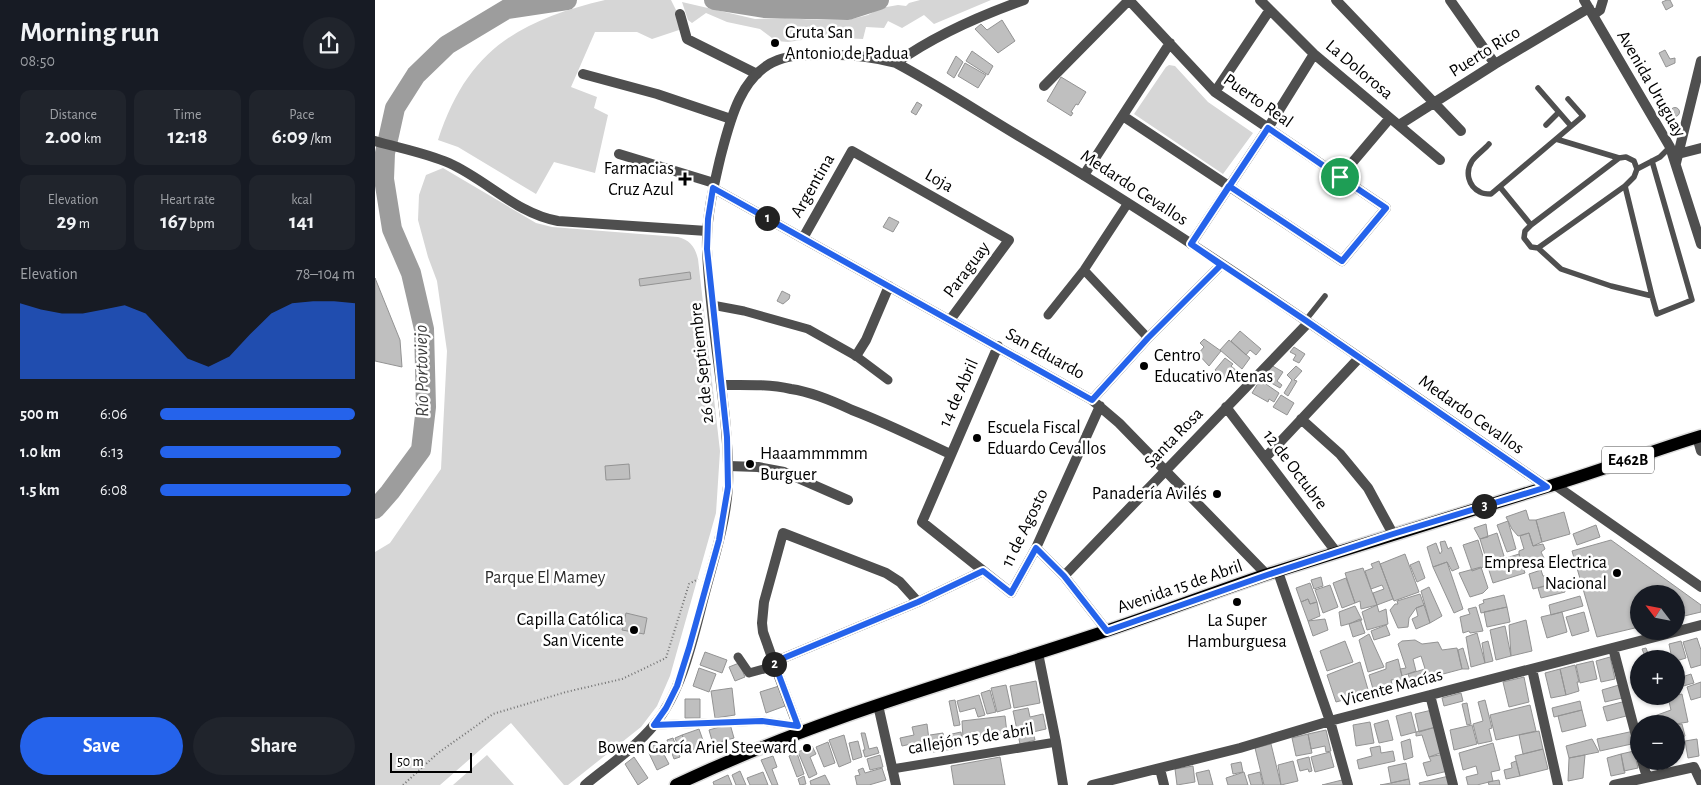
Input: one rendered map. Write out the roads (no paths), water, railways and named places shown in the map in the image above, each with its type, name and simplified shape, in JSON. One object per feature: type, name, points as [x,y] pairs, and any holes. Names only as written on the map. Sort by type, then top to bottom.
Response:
[{"type":"main road","name":"Avenida 15 de Abril","points":[[676,785],[697,780],[726,762],[799,729],[1107,631],[1273,573],[1393,534],[1551,486],[1699,437]]},
{"type":"street","points":[[896,64],[925,44],[954,29],[1024,0]]},
{"type":"street","points":[[1043,86],[1129,0]]},
{"type":"street","name":"Puerto Real","points":[[1129,0],[1215,92],[1386,208],[1342,261],[1229,186]]},
{"type":"street","name":"La Dolorosa","points":[[1260,0],[1314,54],[1440,160]]},
{"type":"street","points":[[1450,0],[1495,64]]},
{"type":"street","name":"Puerto Rico","points":[[1399,125],[1495,64],[1589,8],[1600,10],[1603,0]]},
{"type":"street","points":[[1342,2],[1461,131]]},
{"type":"street","name":"Avenida Uruguay","points":[[1589,8],[1677,158],[1701,244]]},
{"type":"street","points":[[1215,92],[1269,11]]},
{"type":"street","points":[[680,14],[687,39],[757,74]]},
{"type":"street","points":[[1084,175],[1170,43]]},
{"type":"street","name":"26 de Septiembre","points":[[585,785],[641,738],[654,725],[666,708],[677,686],[689,648],[725,513],[728,466],[722,385],[708,270],[707,231],[714,185],[731,120],[743,94],[757,74],[777,60],[797,56],[854,54],[896,64]]},
{"type":"street","points":[[1191,244],[1268,128],[1314,54]]},
{"type":"street","points":[[1677,158],[1701,61]]},
{"type":"street","name":"Medardo Cevallos","points":[[896,64],[1084,175],[1191,244],[1701,588]]},
{"type":"street","points":[[583,74],[657,94],[731,120]]},
{"type":"street","points":[[1123,116],[1229,186]]},
{"type":"street","points":[[1340,177],[1390,118]]},
{"type":"street","points":[[375,141],[442,160],[462,170],[521,207],[544,218],[559,221],[707,231]]},
{"type":"street","points":[[1677,158],[1701,148]]},
{"type":"street","name":"Argentina","points":[[803,238],[852,151]]},
{"type":"street","name":"Loja","points":[[852,151],[1009,240]]},
{"type":"street","name":"San Eduardo","points":[[619,154],[714,185],[803,238],[998,346],[1096,403],[1273,573],[1329,721],[1349,785]]},
{"type":"street","points":[[1049,315],[1084,270],[1128,203]]},
{"type":"street","name":"Paraguay","points":[[950,320],[1009,240]]},
{"type":"street","name":"11 de Agosto","points":[[774,664],[918,602],[983,571],[1011,593],[1036,548],[1096,403],[1148,338],[1221,265]]},
{"type":"street","points":[[1084,270],[1148,338]]},
{"type":"street","points":[[856,356],[866,340],[889,286]]},
{"type":"street","points":[[712,305],[744,311],[808,329],[856,356],[888,380]]},
{"type":"street","name":"Santa Rosa","points":[[1064,576],[1306,322]]},
{"type":"street","name":"14 de Abril","points":[[983,571],[922,522],[998,346]]},
{"type":"street","points":[[1265,458],[1359,358]]},
{"type":"street","points":[[722,385],[769,386],[808,393],[886,424],[951,454]]},
{"type":"street","name":"12 de Octubre","points":[[1226,407],[1337,553]]},
{"type":"street","points":[[1301,419],[1340,454],[1368,488],[1393,534]]},
{"type":"street","points":[[1699,437],[1701,451]]},
{"type":"street","points":[[728,466],[784,472],[848,500]]},
{"type":"street","points":[[799,729],[763,632],[762,614],[783,534],[886,573],[900,582],[918,602]]},
{"type":"street","points":[[1036,548],[1064,576],[1107,631]]},
{"type":"street","name":"Vicente Macías","points":[[1092,785],[1161,769],[1240,748],[1329,721],[1613,648],[1700,629]]},
{"type":"street","points":[[1613,648],[1631,715]]},
{"type":"street","points":[[1038,653],[1063,785]]},
{"type":"street","points":[[738,657],[749,673],[774,664]]},
{"type":"street","points":[[1532,669],[1558,785]]},
{"type":"street","points":[[1430,695],[1453,785]]},
{"type":"street","points":[[878,705],[896,785]]},
{"type":"street","points":[[654,725],[762,721],[799,729]]},
{"type":"street","name":"callejón 15 de abril","points":[[892,769],[1056,742]]},
{"type":"street","points":[[1614,785],[1694,767],[1701,782]]},
{"type":"street","points":[[1161,769],[1164,785]]},
{"type":"street","points":[[1645,770],[1647,777]]},
{"type":"lane","points":[[1538,88],[1571,126]]},
{"type":"lane","points":[[1489,144],[1473,160],[1469,168],[1468,177],[1472,186],[1480,192],[1491,194],[1583,116],[1568,99]]},
{"type":"lane","points":[[1546,124],[1558,112]]},
{"type":"lane","points":[[1538,248],[1625,186],[1634,177],[1637,169],[1634,161],[1626,157],[1619,158],[1556,140]]},
{"type":"lane","points":[[1637,169],[1659,157],[1670,147]]},
{"type":"lane","points":[[1619,158],[1531,225],[1525,231],[1524,238],[1531,247],[1538,248],[1561,269],[1611,286],[1652,296]]},
{"type":"lane","points":[[1625,186],[1657,314],[1692,300],[1652,161]]},
{"type":"lane","points":[[1500,187],[1531,225]]},
{"type":"lane","points":[[1306,322],[1325,296]]},
{"type":"waterway","name":"Río Portoviejo","points":[[375,509],[421,450],[426,407],[424,329],[411,273],[392,229],[384,179],[385,153],[395,108],[416,75],[447,45],[507,9],[567,0]]},
{"type":"waterway","name":"Río Portoviejo","points":[[714,0],[764,8],[848,10],[879,0]]},
{"type":"place","name":"Gruta San Antonio de Padua","points":[[775,43]]},
{"type":"place","name":"Farmacias Cruz Azul","points":[[685,179]]},
{"type":"place","name":"Centro Educativo Atenas","points":[[1144,366]]},
{"type":"place","name":"Escuela Fiscal Eduardo Cevallos","points":[[977,438]]},
{"type":"place","name":"Haaammmmm Burguer","points":[[750,464]]},
{"type":"place","name":"Panadería Avilés","points":[[1217,494]]},
{"type":"place","name":"Empresa Electrica Nacional","points":[[1617,573]]},
{"type":"place","name":"La Super Hamburguesa","points":[[1237,602]]},
{"type":"place","name":"Capilla Católica San Vicente","points":[[634,630]]},
{"type":"place","name":"Bowen García Ariel Steeward","points":[[807,748]]},
{"type":"park label","name":"Parque El Mamey","points":[[545,578]]}]
